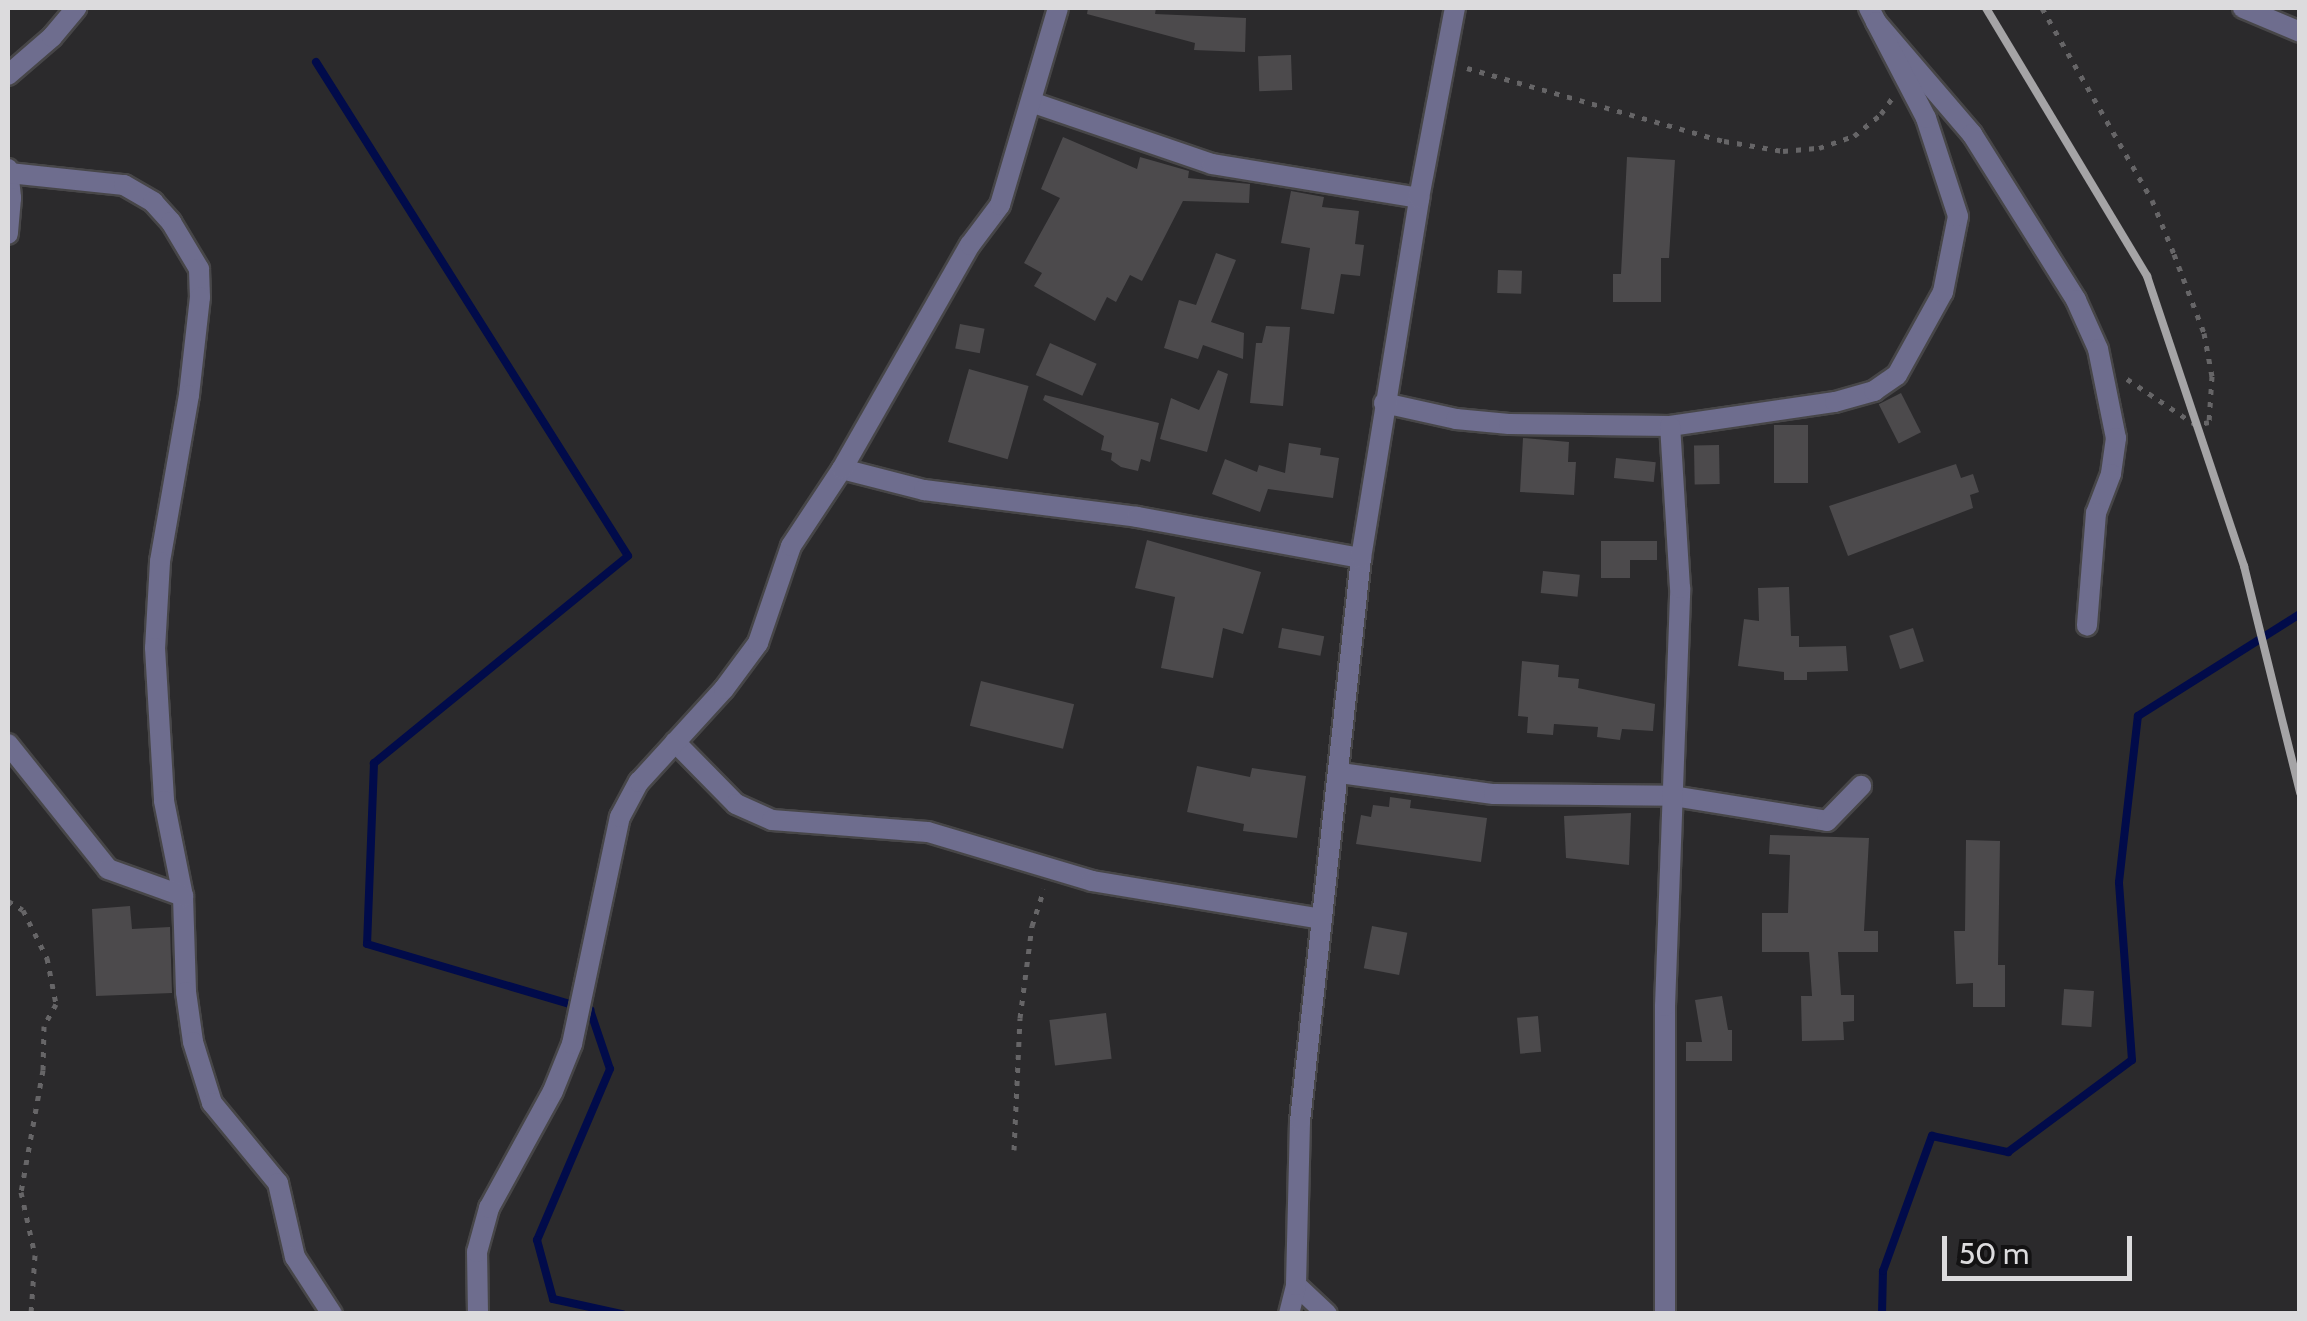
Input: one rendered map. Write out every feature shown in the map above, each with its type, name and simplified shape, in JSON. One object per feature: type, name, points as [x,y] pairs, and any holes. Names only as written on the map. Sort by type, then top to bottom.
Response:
[{"type":"street","points":[[8,75],[52,37],[76,8]]},
{"type":"street","points":[[478,1314],[477,1252],[489,1208],[553,1091],[572,1044],[620,817],[639,782],[758,644],[791,546],[842,468],[970,245],[1000,205],[1058,8]]},
{"type":"street","points":[[1290,1314],[1296,1285],[1300,1121],[1361,558],[1418,198],[1455,8]]},
{"type":"street","points":[[2243,8],[2300,32]]},
{"type":"street","points":[[1384,403],[1456,420],[1670,426],[1834,402],[1874,390],[1896,374],[1944,292],[1958,216],[1942,158],[1872,15]]},
{"type":"street","points":[[1872,15],[1972,134],[2076,300],[2098,350],[2116,438],[2111,474],[2096,514],[2087,626]]},
{"type":"street","points":[[1031,102],[1212,164],[1418,198]]},
{"type":"street","points":[[8,234],[8,171],[124,186],[162,212],[199,269],[200,298],[189,395],[160,562],[155,648],[164,801],[184,896],[186,992],[193,1042],[208,1093],[238,1138],[278,1183],[295,1257],[332,1314]]},
{"type":"street","points":[[1666,1314],[1664,1116],[1680,588],[1670,426]]},
{"type":"street","points":[[842,468],[924,490],[1137,517],[1361,558]]},
{"type":"street","points":[[675,742],[736,804],[772,820],[928,832],[1092,881],[1322,919]]},
{"type":"street","points":[[8,744],[108,869],[184,896]]},
{"type":"street","points":[[1340,774],[1494,794],[1674,796],[1826,821],[1861,786]]},
{"type":"street","points":[[1296,1285],[1326,1314]]},
{"type":"path","points":[[2042,8],[2152,200],[2174,254],[2204,333],[2212,376],[2209,422],[2196,425],[2124,377]]},
{"type":"path","points":[[1447,63],[1724,141],[1783,150],[1819,148],[1854,136],[1882,114],[1905,79]]},
{"type":"path","points":[[1014,1150],[1016,1063],[1032,926],[1052,868]]},
{"type":"path","points":[[8,901],[23,910],[47,958],[56,1004],[44,1026],[44,1070],[21,1192],[34,1255],[31,1314]]},
{"type":"building","points":[[1088,8],[1156,8],[1155,14],[1246,18],[1245,52],[1194,50],[1195,43],[1087,14]]},
{"type":"building","points":[[1291,55],[1292,90],[1259,91],[1258,56]]},
{"type":"building","points":[[1063,137],[1137,169],[1140,157],[1189,171],[1188,178],[1250,184],[1249,203],[1183,201],[1142,281],[1130,275],[1116,302],[1107,297],[1095,321],[1034,286],[1042,273],[1024,263],[1060,198],[1041,189]]},
{"type":"building","points":[[1627,157],[1675,160],[1669,258],[1661,258],[1661,302],[1613,302],[1613,274],[1621,274]]},
{"type":"building","points":[[1291,191],[1324,197],[1322,207],[1359,211],[1355,244],[1364,245],[1360,276],[1341,274],[1334,314],[1301,309],[1310,248],[1281,243]]},
{"type":"building","points":[[1216,253],[1236,260],[1211,322],[1244,333],[1243,359],[1203,345],[1198,359],[1164,348],[1179,300],[1196,305]]},
{"type":"building","points":[[1498,270],[1522,271],[1521,294],[1497,293]]},
{"type":"building","points":[[960,324],[985,329],[980,353],[955,349]]},
{"type":"building","points":[[1266,326],[1290,327],[1283,406],[1250,403],[1256,343],[1262,343]]},
{"type":"building","points":[[1050,343],[1097,364],[1082,396],[1036,375]]},
{"type":"building","points":[[969,369],[1029,386],[1008,459],[948,442]]},
{"type":"building","points":[[1218,370],[1228,374],[1207,452],[1160,439],[1171,398],[1199,410]]},
{"type":"building","points":[[1901,393],[1921,432],[1899,444],[1879,404]]},
{"type":"building","points":[[1045,395],[1159,423],[1150,462],[1141,459],[1138,471],[1121,467],[1111,460],[1112,453],[1101,450],[1104,436],[1043,400]]},
{"type":"building","points":[[1774,425],[1808,425],[1808,483],[1774,483]]},
{"type":"building","points":[[1523,438],[1569,442],[1568,462],[1576,462],[1574,495],[1520,492]]},
{"type":"building","points":[[1289,443],[1321,448],[1320,455],[1339,458],[1333,498],[1268,489],[1260,512],[1212,494],[1225,459],[1257,472],[1259,465],[1285,473]]},
{"type":"building","points":[[1694,445],[1719,445],[1720,484],[1695,484]]},
{"type":"building","points":[[1616,458],[1656,462],[1654,482],[1614,478]]},
{"type":"building","points":[[1956,464],[1961,478],[1973,474],[1979,492],[1970,495],[1973,508],[1848,556],[1829,506]]},
{"type":"building","points":[[1147,540],[1261,572],[1243,634],[1223,628],[1213,678],[1161,668],[1175,597],[1135,588]]},
{"type":"building","points":[[1601,541],[1657,541],[1657,560],[1630,560],[1630,578],[1601,578]]},
{"type":"building","points":[[1543,571],[1580,575],[1577,597],[1541,593]]},
{"type":"building","points":[[1789,587],[1791,636],[1799,636],[1799,647],[1846,646],[1848,671],[1807,672],[1807,680],[1784,680],[1784,672],[1738,666],[1744,619],[1759,621],[1758,588]]},
{"type":"building","points":[[1282,628],[1324,636],[1320,656],[1278,648]]},
{"type":"building","points":[[1913,628],[1924,661],[1900,669],[1889,636]]},
{"type":"building","points":[[1522,661],[1559,665],[1558,677],[1579,679],[1578,688],[1655,704],[1653,731],[1622,729],[1620,740],[1597,737],[1598,727],[1554,724],[1553,735],[1527,733],[1528,717],[1518,716]]},
{"type":"building","points":[[981,681],[1074,704],[1063,749],[970,726]]},
{"type":"building","points":[[1197,766],[1250,777],[1252,768],[1306,776],[1297,838],[1243,831],[1244,824],[1187,812]]},
{"type":"building","points":[[1390,797],[1411,800],[1410,808],[1487,818],[1481,862],[1356,844],[1361,815],[1371,817],[1373,805],[1389,807]]},
{"type":"building","points":[[1631,813],[1629,865],[1566,858],[1564,816]]},
{"type":"building","points":[[1770,835],[1869,838],[1864,931],[1878,931],[1878,952],[1838,952],[1841,995],[1854,995],[1854,1021],[1843,1022],[1844,1040],[1802,1041],[1801,996],[1812,996],[1809,952],[1762,952],[1762,913],[1788,913],[1790,855],[1769,854]]},
{"type":"building","points":[[1966,840],[2000,841],[1998,965],[2005,965],[2005,1007],[1973,1007],[1973,983],[1956,984],[1954,931],[1965,931]]},
{"type":"building","points":[[130,906],[132,929],[170,927],[172,993],[96,996],[92,909]]},
{"type":"building","points":[[1372,926],[1407,933],[1399,975],[1364,968]]},
{"type":"building","points":[[2064,989],[2094,991],[2091,1027],[2061,1025]]},
{"type":"building","points":[[1722,996],[1728,1030],[1732,1030],[1732,1061],[1686,1061],[1686,1042],[1702,1042],[1695,1000]]},
{"type":"building","points":[[1106,1013],[1112,1059],[1055,1066],[1049,1020]]},
{"type":"building","points":[[1538,1016],[1541,1052],[1520,1054],[1517,1018]]},
{"type":"waterway","points":[[316,62],[628,556],[374,763],[367,944],[590,1010],[610,1069],[537,1240],[553,1299],[622,1314]]},
{"type":"waterway","points":[[1882,1314],[1883,1271],[1932,1136],[2008,1152],[2132,1060],[2119,882],[2138,716],[2300,614]]},
{"type":"railway","points":[[1986,8],[2147,276],[2244,566],[2300,793]]}]
